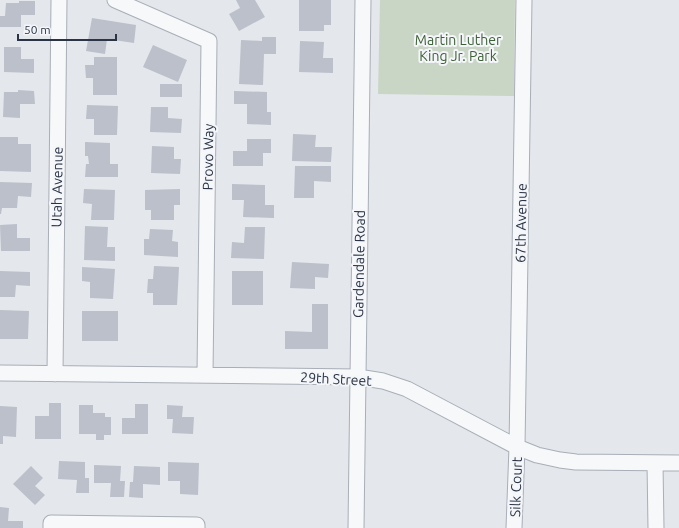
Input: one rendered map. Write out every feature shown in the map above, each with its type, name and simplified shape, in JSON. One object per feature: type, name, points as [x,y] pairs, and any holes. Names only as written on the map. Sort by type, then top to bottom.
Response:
[{"type":"street","name":"Utah Avenue","points":[[55,374],[59,0]]},
{"type":"street","name":"Provo Way","points":[[115,0],[209,41],[205,375]]},
{"type":"street","name":"Gardendale Road","points":[[356,528],[363,0]]},
{"type":"street","name":"67th Avenue","points":[[517,447],[524,0]]},
{"type":"street","name":"29th Street","points":[[0,373],[358,377],[383,381],[407,389],[517,447],[537,455],[576,462],[679,463]]},
{"type":"street","name":"Silk Court","points":[[514,528],[517,447]]},
{"type":"street","points":[[655,463],[656,528]]},
{"type":"street","points":[[51,525],[197,525],[197,528]]},
{"type":"green space","name":"Martin Luther King Jr. Park","points":[[380,0],[515,0],[514,96],[378,94]]},
{"type":"building","points":[[236,0],[255,0],[265,17],[239,31],[229,14],[240,8]]},
{"type":"building","points":[[299,0],[331,0],[331,25],[324,25],[324,31],[299,31]]},
{"type":"building","points":[[19,1],[35,1],[35,15],[21,15],[21,27],[0,27],[0,16],[5,16],[6,3],[19,3]]},
{"type":"building","points":[[92,18],[136,25],[134,43],[107,39],[105,54],[86,51]]},
{"type":"building","points":[[262,37],[276,37],[276,54],[264,54],[263,85],[239,84],[241,40],[262,41]]},
{"type":"building","points":[[300,41],[324,42],[323,58],[333,58],[333,73],[299,72]]},
{"type":"building","points":[[153,45],[187,60],[178,82],[143,67]]},
{"type":"building","points":[[4,47],[21,47],[21,59],[34,59],[34,73],[4,72]]},
{"type":"building","points":[[94,57],[117,57],[117,95],[93,95],[93,78],[86,78],[85,65],[94,65]]},
{"type":"building","points":[[160,84],[182,84],[182,97],[160,97]]},
{"type":"building","points":[[18,90],[34,91],[35,104],[20,104],[20,118],[3,117],[4,92],[18,92]]},
{"type":"building","points":[[234,91],[267,92],[267,112],[271,112],[271,125],[247,124],[247,104],[234,104]]},
{"type":"building","points":[[87,105],[118,106],[117,135],[94,135],[94,119],[86,119]]},
{"type":"building","points":[[151,107],[168,107],[168,118],[182,119],[181,133],[150,132]]},
{"type":"building","points":[[293,134],[316,135],[315,147],[332,147],[331,162],[292,161]]},
{"type":"building","points":[[0,137],[18,137],[18,144],[31,144],[31,172],[0,171]]},
{"type":"building","points":[[247,139],[271,139],[271,153],[263,153],[263,166],[233,166],[233,151],[247,151]]},
{"type":"building","points":[[85,142],[110,143],[110,164],[118,164],[118,177],[85,177],[86,164],[89,164],[88,156],[85,156]]},
{"type":"building","points":[[152,146],[174,147],[174,159],[181,159],[180,174],[151,173]]},
{"type":"building","points":[[295,166],[331,166],[331,182],[314,181],[314,198],[294,198]]},
{"type":"building","points":[[0,182],[32,183],[31,197],[18,196],[17,208],[2,208],[0,214]]},
{"type":"building","points":[[232,184],[265,185],[265,205],[274,205],[274,218],[243,217],[244,200],[232,200]]},
{"type":"building","points":[[84,189],[115,190],[114,220],[91,220],[92,204],[83,203]]},
{"type":"building","points":[[180,189],[180,205],[174,205],[174,220],[151,220],[151,210],[145,210],[145,190]]},
{"type":"building","points":[[17,224],[17,238],[30,238],[30,251],[1,251],[0,225]]},
{"type":"building","points":[[85,226],[108,227],[107,247],[115,247],[115,261],[84,260]]},
{"type":"building","points":[[245,227],[265,227],[264,259],[231,258],[232,242],[244,243]]},
{"type":"building","points":[[150,229],[173,230],[172,241],[178,242],[178,257],[144,255],[144,239],[149,239]]},
{"type":"building","points":[[292,262],[329,264],[328,278],[315,277],[315,289],[290,288]]},
{"type":"building","points":[[154,266],[179,267],[177,305],[153,305],[153,293],[147,293],[148,279],[153,279]]},
{"type":"building","points":[[82,267],[115,269],[113,299],[90,298],[90,282],[82,281]]},
{"type":"building","points":[[0,271],[30,272],[30,286],[16,285],[15,297],[0,297]]},
{"type":"building","points":[[232,271],[263,271],[263,305],[232,305]]},
{"type":"building","points":[[312,304],[328,304],[328,349],[285,349],[285,331],[312,332]]},
{"type":"building","points":[[0,310],[29,311],[28,339],[0,339]]},
{"type":"building","points":[[82,311],[118,311],[118,341],[82,341]]},
{"type":"building","points":[[49,403],[61,403],[61,439],[35,439],[35,416],[49,416]]},
{"type":"building","points":[[135,404],[148,404],[148,434],[122,434],[122,418],[135,418]]},
{"type":"building","points":[[79,405],[93,405],[93,413],[105,413],[105,417],[111,417],[111,435],[104,435],[104,440],[96,440],[96,434],[79,434]]},
{"type":"building","points":[[167,405],[183,406],[182,417],[194,417],[193,434],[172,433],[173,419],[167,419]]},
{"type":"building","points":[[0,406],[17,407],[16,437],[3,436],[3,444],[0,444]]},
{"type":"building","points":[[59,461],[85,462],[85,478],[89,478],[89,493],[76,493],[77,480],[58,479]]},
{"type":"building","points":[[168,462],[199,463],[198,495],[180,494],[180,481],[168,481]]},
{"type":"building","points":[[94,465],[121,466],[120,481],[125,481],[124,497],[110,497],[111,483],[94,483]]},
{"type":"building","points":[[31,466],[43,478],[35,486],[45,495],[35,505],[13,484]]},
{"type":"building","points":[[134,466],[160,467],[160,485],[143,484],[143,498],[129,497],[130,482],[133,482]]},
{"type":"building","points":[[0,507],[9,508],[8,521],[23,521],[23,528],[0,528]]}]
